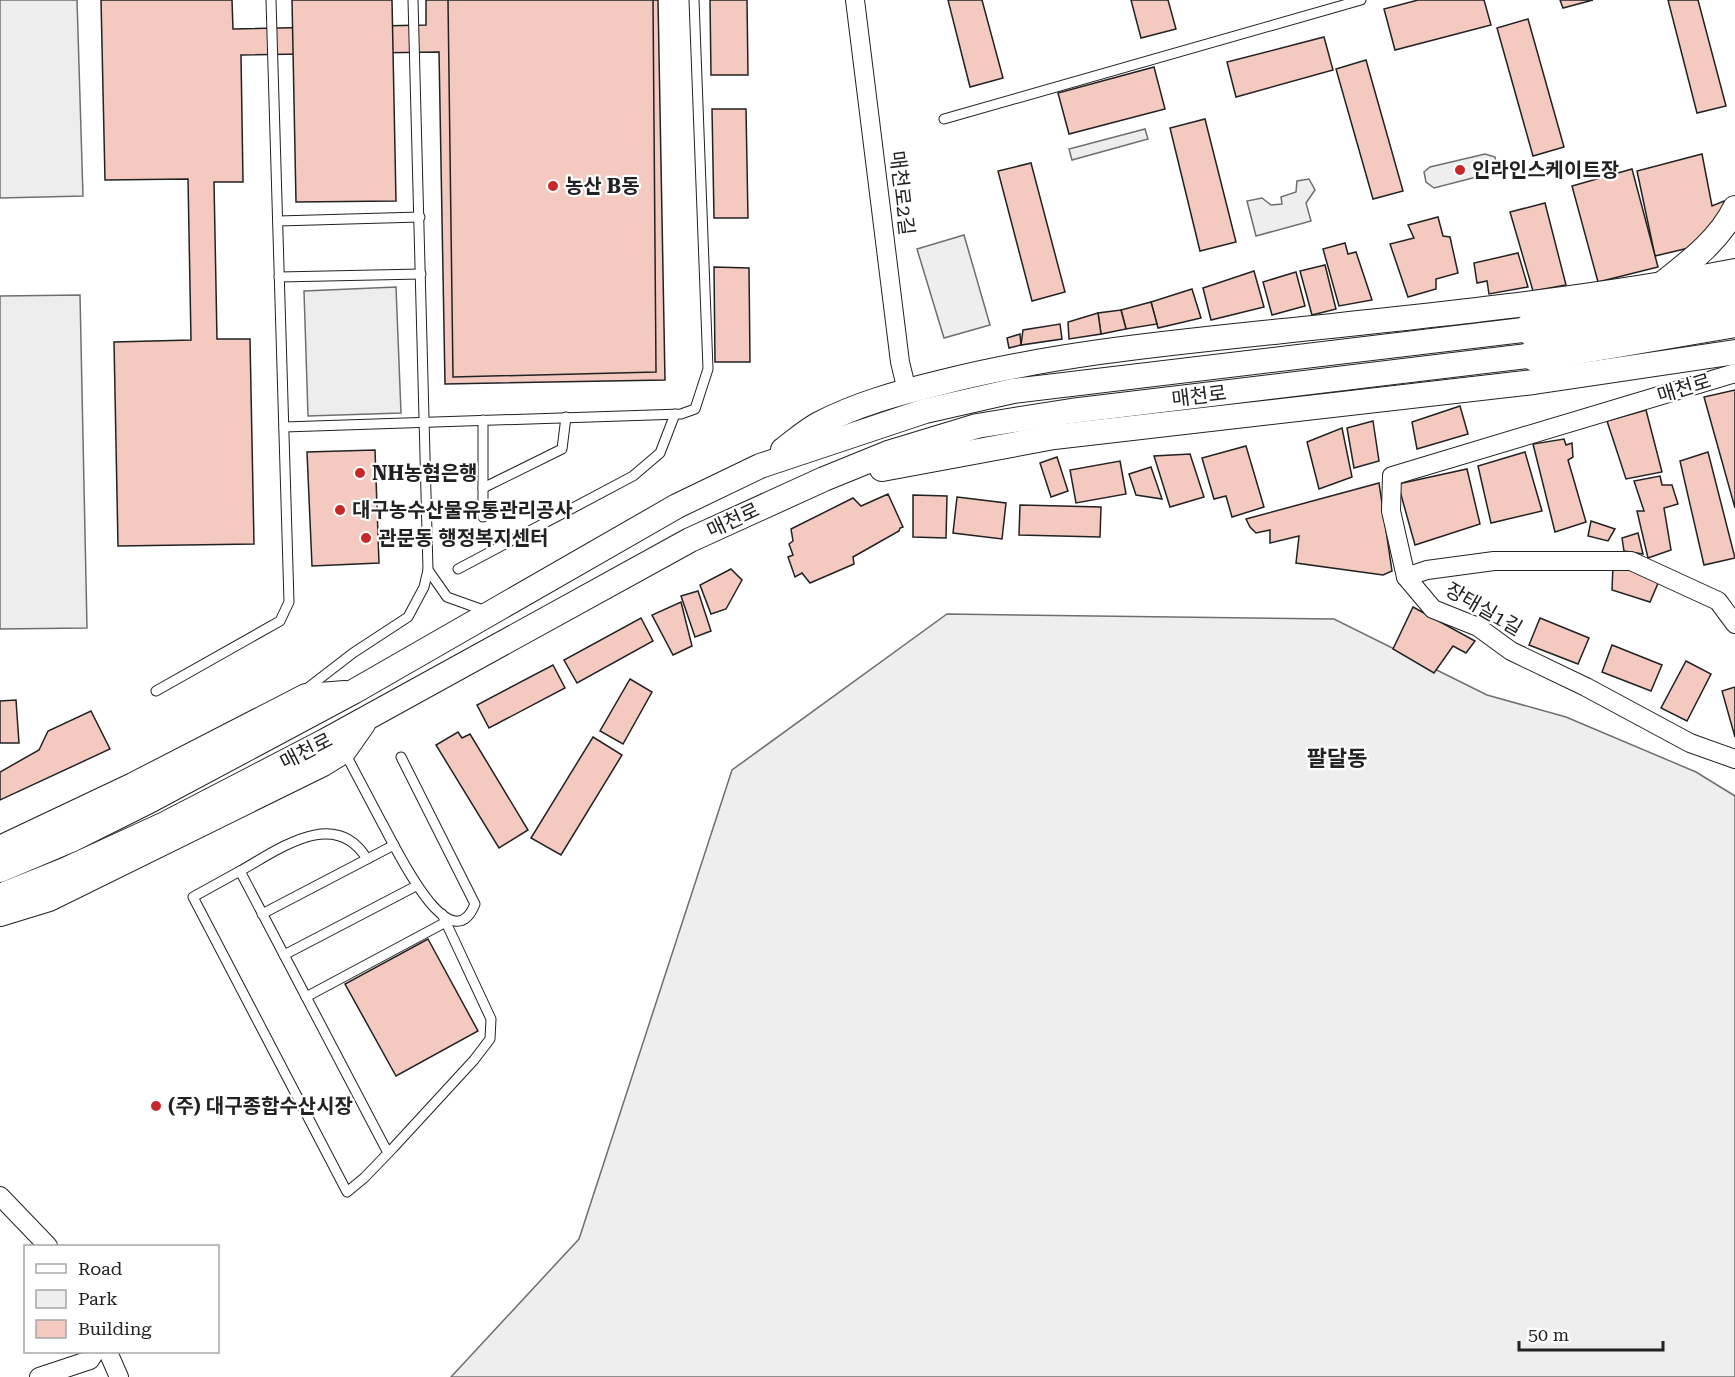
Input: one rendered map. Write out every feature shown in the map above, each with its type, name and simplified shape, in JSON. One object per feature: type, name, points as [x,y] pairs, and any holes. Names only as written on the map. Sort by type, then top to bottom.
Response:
[{"type":"highway","points":[[1533,342],[1735,293]]},
{"type":"highway","points":[[1533,342],[1735,321]]},
{"type":"main road","points":[[1661,285],[1703,252],[1729,221],[1735,208]]},
{"type":"main road","points":[[760,466],[818,425],[871,402],[907,391],[1042,360],[1528,304],[1661,285],[1735,271]]},
{"type":"main road","name":"매천로","points":[[0,870],[71,840],[354,692],[677,506],[760,466],[925,411],[1013,391],[1533,342]]},
{"type":"main road","name":"매천로","points":[[0,896],[65,870],[165,824],[367,720],[690,540],[824,479],[888,453],[977,426],[1533,342]]},
{"type":"main road","points":[[824,479],[1054,437],[1534,382],[1735,352]]},
{"type":"main road","points":[[0,848],[133,785],[306,696],[354,692]]},
{"type":"main road","points":[[0,914],[49,898],[323,764],[344,751],[367,720]]},
{"type":"street","name":"매천로2길","points":[[855,0],[900,362],[907,391]]},
{"type":"street","name":"매천로","points":[[1406,577],[1391,511],[1392,476],[1735,373]]},
{"type":"street","name":"장태실1길","points":[[1735,624],[1718,601],[1631,561],[1494,561],[1427,570],[1406,577],[1433,609],[1478,627],[1511,651],[1586,687],[1690,742],[1735,759]]},
{"type":"street","points":[[0,1196],[47,1245]]},
{"type":"street","points":[[39,1377],[90,1360],[95,1353]]},
{"type":"street","points":[[108,1353],[119,1377]]},
{"type":"lane","points":[[156,691],[280,621],[289,602],[271,0]]},
{"type":"lane","points":[[280,710],[353,653],[408,617],[429,570],[413,0]]},
{"type":"lane","points":[[284,427],[675,414],[695,409],[708,369],[694,0]]},
{"type":"lane","points":[[944,119],[1361,0]]},
{"type":"lane","points":[[278,221],[420,218]]},
{"type":"lane","points":[[279,277],[422,273]]},
{"type":"lane","points":[[458,569],[633,476],[660,453],[675,414]]},
{"type":"lane","points":[[483,488],[562,448],[566,417]]},
{"type":"lane","points":[[483,420],[483,517]]},
{"type":"lane","points":[[429,570],[447,597],[491,613]]},
{"type":"lane","points":[[344,751],[416,886],[444,918],[490,1019],[490,1039],[474,1059],[388,1154],[364,1179],[347,1192],[193,897],[296,841],[321,833],[342,834],[359,846],[367,859]]},
{"type":"lane","points":[[401,758],[475,904],[471,915],[462,921],[444,918]]},
{"type":"lane","points":[[261,914],[394,845]]},
{"type":"lane","points":[[240,871],[388,1154]]},
{"type":"lane","points":[[284,955],[416,886]]},
{"type":"lane","points":[[306,997],[444,918]]},
{"type":"green space","name":"인라인스케이트장","points":[[1485,154],[1495,157],[1497,168],[1488,174],[1434,188],[1426,182],[1424,172],[1430,167]]},
{"type":"green space","points":[[1309,179],[1315,190],[1306,203],[1311,221],[1256,236],[1247,201],[1262,198],[1271,205],[1282,204],[1281,197],[1296,192],[1297,181]]},
{"type":"green space","points":[[964,235],[990,325],[944,338],[917,249]]},
{"type":"green space","points":[[947,614],[1334,619],[1487,695],[1566,717],[1696,772],[1735,796],[1735,1377],[451,1377],[579,1239],[732,770]]},
{"type":"shaded area","points":[[0,0],[77,0],[83,196],[0,198]]},
{"type":"shaded area","points":[[1145,129],[1148,139],[1072,160],[1069,149]]},
{"type":"shaded area","points":[[396,287],[401,413],[308,416],[304,291]]},
{"type":"shaded area","points":[[80,295],[87,628],[0,629],[0,296]]},
{"type":"building","points":[[101,0],[232,0],[233,29],[426,25],[426,0],[658,0],[665,380],[445,384],[439,52],[241,55],[243,182],[214,182],[217,339],[250,339],[254,544],[118,546],[114,342],[191,340],[188,179],[105,180]]},
{"type":"building","points":[[292,0],[392,0],[396,201],[296,202]]},
{"type":"building","name":"농산 B동","points":[[448,0],[653,0],[656,372],[453,377]]},
{"type":"building","points":[[710,0],[747,0],[748,75],[711,75]]},
{"type":"building","points":[[948,0],[982,0],[1003,78],[970,87]]},
{"type":"building","points":[[1131,0],[1168,0],[1176,29],[1141,38]]},
{"type":"building","points":[[1418,0],[1484,0],[1491,25],[1395,50],[1384,9]]},
{"type":"building","points":[[1560,0],[1593,0],[1563,8]]},
{"type":"building","points":[[1668,0],[1698,0],[1726,106],[1697,113]]},
{"type":"building","points":[[1528,19],[1564,147],[1533,156],[1497,28]]},
{"type":"building","points":[[1324,37],[1333,70],[1236,97],[1227,62]]},
{"type":"building","points":[[1366,60],[1403,191],[1373,199],[1336,69]]},
{"type":"building","points":[[1154,67],[1165,109],[1069,134],[1058,93]]},
{"type":"building","points":[[712,109],[746,109],[748,218],[714,218]]},
{"type":"building","points":[[1205,119],[1236,242],[1200,251],[1170,128]]},
{"type":"building","points":[[1702,154],[1712,206],[1724,201],[1726,211],[1697,246],[1655,256],[1637,171]]},
{"type":"building","points":[[1031,163],[1065,292],[1032,301],[998,171]]},
{"type":"building","points":[[1632,169],[1658,267],[1598,282],[1572,186]]},
{"type":"building","points":[[1545,203],[1566,285],[1533,291],[1510,212]]},
{"type":"building","points":[[1438,217],[1443,236],[1450,237],[1458,273],[1436,279],[1436,289],[1408,297],[1390,244],[1414,238],[1408,225]]},
{"type":"building","points":[[1345,243],[1348,254],[1356,252],[1372,300],[1339,306],[1323,249]]},
{"type":"building","points":[[1518,253],[1528,287],[1489,294],[1487,281],[1477,283],[1474,263]]},
{"type":"building","points":[[1325,265],[1336,309],[1312,315],[1300,271]]},
{"type":"building","points":[[714,267],[749,268],[750,362],[715,362]]},
{"type":"building","points":[[1254,271],[1264,307],[1211,320],[1203,288]]},
{"type":"building","points":[[1296,272],[1305,306],[1272,315],[1263,282]]},
{"type":"building","points":[[1192,289],[1201,318],[1158,328],[1151,302]]},
{"type":"building","points":[[1151,302],[1157,324],[1126,329],[1121,310]]},
{"type":"building","points":[[1121,310],[1126,329],[1101,334],[1098,313]]},
{"type":"building","points":[[1098,313],[1101,334],[1069,339],[1068,322]]},
{"type":"building","points":[[1060,324],[1062,339],[1021,345],[1023,330]]},
{"type":"building","points":[[1020,334],[1021,345],[1009,348],[1007,338]]},
{"type":"building","points":[[1735,390],[1735,508],[1704,397]]},
{"type":"building","points":[[1460,406],[1468,434],[1417,449],[1412,422]]},
{"type":"building","points":[[1646,410],[1662,472],[1626,479],[1607,421]]},
{"type":"building","points":[[1373,421],[1379,461],[1354,468],[1347,428]]},
{"type":"building","points":[[1342,428],[1352,477],[1319,489],[1307,442]]},
{"type":"building","points":[[1564,439],[1566,445],[1572,443],[1573,457],[1568,460],[1586,522],[1555,532],[1533,444]]},
{"type":"building","points":[[1246,446],[1264,507],[1232,517],[1226,496],[1214,499],[1202,458]]},
{"type":"building","points":[[375,450],[379,563],[312,566],[307,452]]},
{"type":"building","points":[[1525,452],[1542,511],[1491,523],[1478,466]]},
{"type":"building","points":[[1708,452],[1735,558],[1704,565],[1680,461]]},
{"type":"building","points":[[1190,454],[1204,497],[1170,507],[1154,456]]},
{"type":"building","points":[[1057,457],[1068,491],[1051,497],[1040,463]]},
{"type":"building","points":[[1120,461],[1126,494],[1076,503],[1070,470]]},
{"type":"building","points":[[1151,467],[1162,499],[1136,495],[1129,474]]},
{"type":"building","points":[[1467,469],[1480,524],[1415,545],[1398,484]]},
{"type":"building","points":[[1660,476],[1662,485],[1672,485],[1678,504],[1664,508],[1671,550],[1648,558],[1637,511],[1644,511],[1634,481]]},
{"type":"building","points":[[1379,483],[1392,571],[1383,575],[1296,563],[1299,536],[1270,543],[1270,530],[1256,533],[1246,519]]},
{"type":"building","points":[[888,494],[903,527],[899,531],[853,557],[854,564],[810,583],[802,573],[795,577],[788,557],[793,555],[789,544],[793,541],[791,529],[853,498],[861,506]]},
{"type":"building","points":[[913,495],[947,496],[946,538],[913,537]]},
{"type":"building","points":[[957,497],[1006,503],[1002,539],[953,533]]},
{"type":"building","points":[[1020,505],[1101,507],[1100,537],[1019,535]]},
{"type":"building","points":[[1591,521],[1615,529],[1608,541],[1588,536]]},
{"type":"building","points":[[1638,533],[1643,554],[1624,551],[1622,538]]},
{"type":"building","points":[[1613,565],[1630,566],[1659,581],[1650,602],[1612,590]]},
{"type":"building","points":[[731,569],[742,580],[726,609],[711,614],[700,585]]},
{"type":"building","points":[[698,591],[711,631],[695,637],[681,596]]},
{"type":"building","points":[[681,602],[692,646],[673,655],[652,615]]},
{"type":"building","points":[[1413,607],[1475,641],[1466,653],[1453,646],[1434,673],[1393,649]]},
{"type":"building","points":[[641,618],[653,641],[577,683],[564,660]]},
{"type":"building","points":[[1540,618],[1589,638],[1578,664],[1529,645]]},
{"type":"building","points":[[1612,645],[1662,665],[1651,691],[1602,672]]},
{"type":"building","points":[[1686,661],[1711,674],[1687,721],[1661,708]]},
{"type":"building","points":[[553,665],[565,688],[489,728],[477,705]]},
{"type":"building","points":[[630,679],[652,692],[623,744],[600,731]]},
{"type":"building","points":[[1735,687],[1735,737],[1722,691]]},
{"type":"building","points":[[16,700],[19,743],[0,743],[0,701]]},
{"type":"building","points":[[91,711],[110,749],[0,800],[0,772],[39,750],[48,731]]},
{"type":"building","points":[[458,732],[462,738],[470,734],[528,830],[499,848],[436,745]]},
{"type":"building","points":[[593,737],[622,755],[561,855],[531,838]]},
{"type":"building","points":[[428,939],[478,1031],[396,1076],[345,984]]},
{"type":"place","name":"인라인스케이트장","points":[[1460,170]]},
{"type":"place","name":"농산 B동","points":[[553,186]]},
{"type":"place","name":"NH농협은행","points":[[360,473]]},
{"type":"place","name":"대구농수산물유통관리공사","points":[[340,510]]},
{"type":"place","name":"관문동 행정복지센터","points":[[366,538]]},
{"type":"place","name":"(주) 대구종합수산시장","points":[[156,1106]]},
{"type":"district","name":"팔달동","points":[[1337,758]]}]
